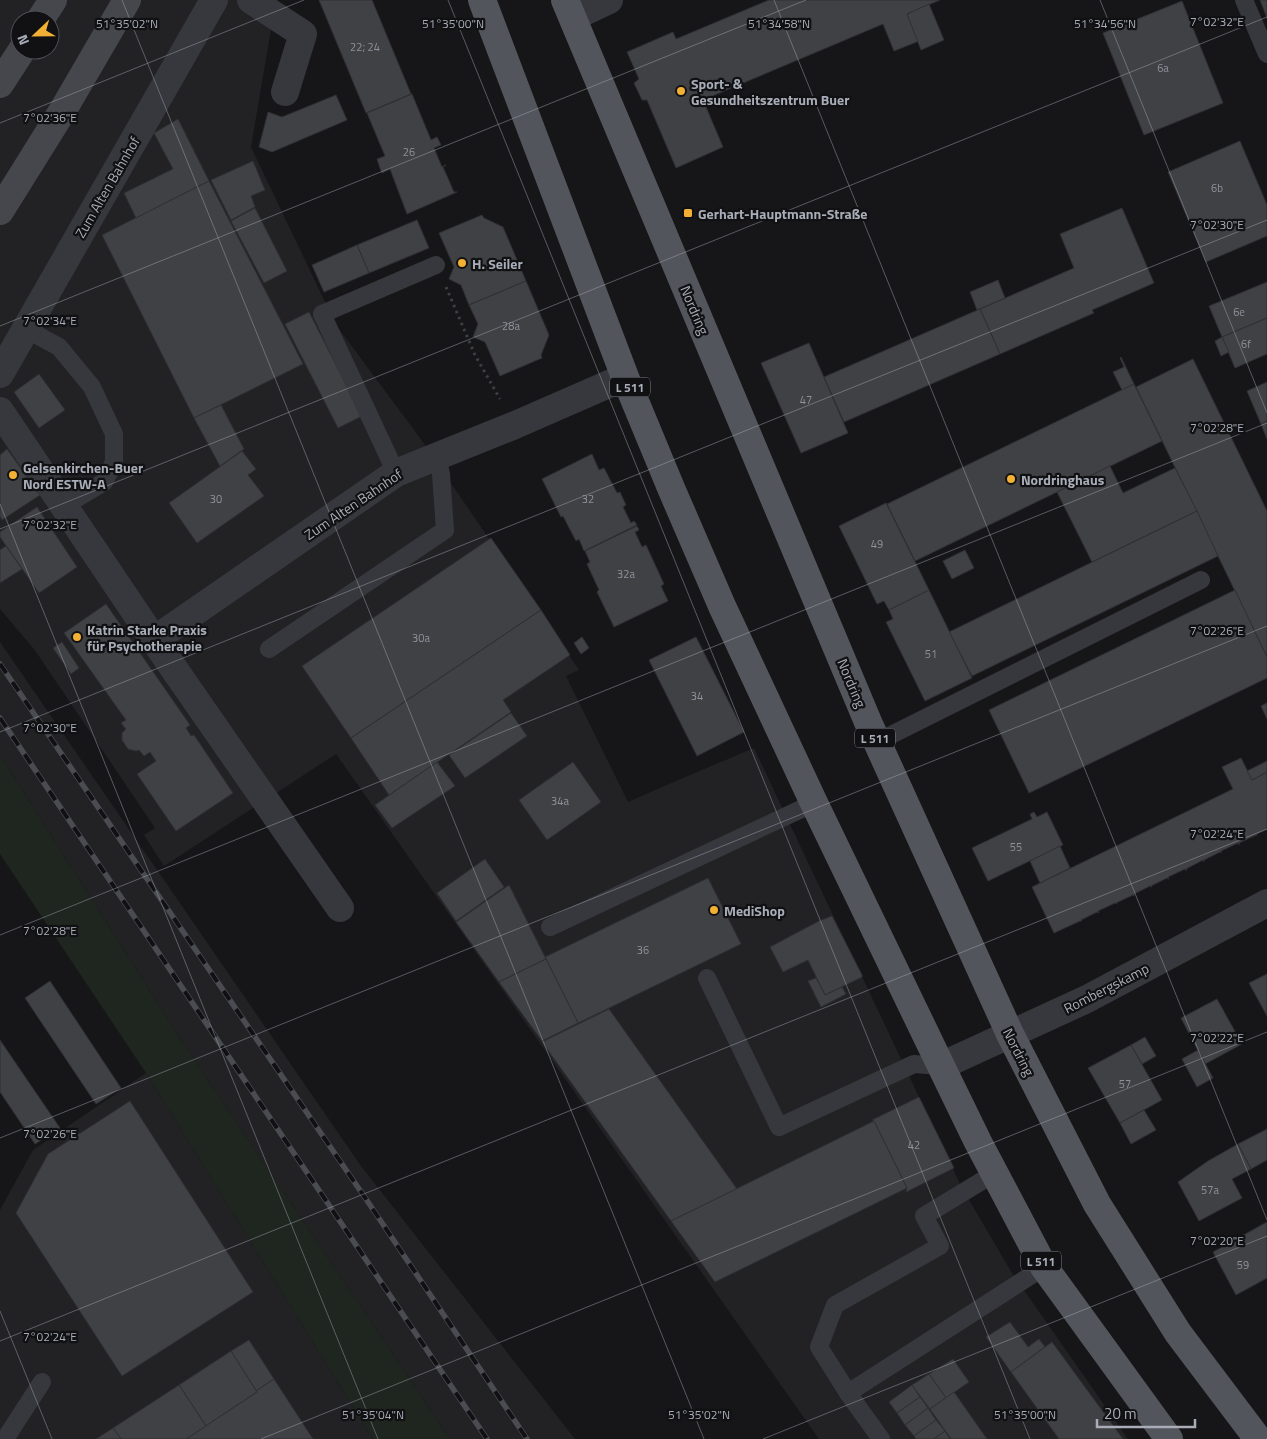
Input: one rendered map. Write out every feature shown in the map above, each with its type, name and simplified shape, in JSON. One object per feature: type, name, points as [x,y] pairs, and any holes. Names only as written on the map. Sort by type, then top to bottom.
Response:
[{"type":"main road","points":[[0,211],[63,110],[127,0]]},
{"type":"main road","name":"L 511","points":[[482,0],[626,377],[671,488],[722,606],[814,803],[941,1066],[1044,1267],[1169,1439]]},
{"type":"main road","name":"Nordring","points":[[569,8],[877,742],[1010,1034],[1097,1204],[1178,1333],[1258,1439]]},
{"type":"main road","points":[[0,84],[16,60]]},
{"type":"street","name":"Zum Alten Bahnhof","points":[[0,374],[214,0]]},
{"type":"street","points":[[251,0],[303,34],[285,92]]},
{"type":"street","points":[[569,8],[610,0]]},
{"type":"street","name":"Zum Alten Bahnhof","points":[[154,640],[396,473],[515,425],[626,377]]},
{"type":"street","points":[[0,411],[154,640],[340,908]]},
{"type":"street","name":"Rombergskamp","points":[[941,1066],[1087,999],[1267,903]]},
{"type":"lane","points":[[1244,0],[1267,54]]},
{"type":"lane","points":[[396,473],[322,314],[436,265]]},
{"type":"lane","points":[[26,329],[59,347],[92,387],[114,434],[114,462],[104,482],[64,506]]},
{"type":"lane","points":[[269,648],[446,530],[441,474],[437,456]]},
{"type":"lane","points":[[877,742],[1202,580]]},
{"type":"lane","points":[[550,927],[814,803]]},
{"type":"lane","points":[[707,978],[779,1127],[914,1064],[941,1066]]},
{"type":"lane","points":[[881,1439],[848,1393],[819,1347],[835,1305],[940,1246],[924,1216],[995,1173]]},
{"type":"lane","points":[[848,1393],[1044,1267]]},
{"type":"lane","points":[[5,1439],[42,1382]]},
{"type":"path","points":[[436,265],[475,355],[515,425]]},
{"type":"shaded area","points":[[0,0],[276,0],[251,147],[336,325],[420,438],[579,670],[566,676],[628,802],[754,748],[962,1188],[1012,1273],[1128,1439],[819,1439],[336,754],[164,866],[144,835],[155,828],[34,649],[0,609]]},
{"type":"shaded area","points":[[0,642],[361,1166],[575,1439],[450,1439],[185,1046],[0,755]]},
{"type":"shaded area","points":[[0,755],[185,1046],[450,1439],[373,1439],[146,1073],[0,854]]},
{"type":"shaded area","points":[[146,1073],[373,1439],[0,1439],[0,1210],[33,1150]]},
{"type":"building","points":[[319,0],[372,0],[411,94],[366,113]]},
{"type":"building","name":"Sport- & Gesundheitszentrum Buer","points":[[769,0],[940,0],[907,14],[919,41],[894,51],[883,24],[703,100],[723,147],[676,168],[647,100],[642,100],[634,83],[639,79],[627,52],[673,32],[676,39]]},
{"type":"building","points":[[1260,0],[1267,0],[1267,18]]},
{"type":"building","points":[[1182,1],[1223,103],[1144,135],[1103,33]]},
{"type":"building","points":[[929,4],[944,40],[921,50],[907,14]]},
{"type":"building","points":[[412,94],[431,140],[437,137],[441,145],[434,148],[442,167],[446,165],[443,167],[454,192],[457,192],[407,214],[390,169],[382,173],[381,171],[377,159],[385,156],[367,113]]},
{"type":"building","points":[[336,95],[347,120],[272,152],[259,147],[268,112],[282,117]]},
{"type":"building","points":[[178,119],[209,181],[136,218],[124,193],[173,169],[154,133]]},
{"type":"building","points":[[1240,141],[1267,205],[1267,236],[1206,262],[1168,172]]},
{"type":"building","points":[[253,161],[265,190],[251,196],[255,207],[231,220],[211,180]]},
{"type":"building","points":[[209,181],[303,364],[194,418],[102,235]]},
{"type":"building","points":[[255,208],[287,271],[264,283],[231,221]]},
{"type":"building","points":[[1122,208],[1154,283],[1092,310],[1094,313],[1000,354],[980,309],[1074,268],[1060,234]]},
{"type":"building","points":[[482,215],[484,218],[503,227],[526,281],[469,305],[461,285],[449,279],[454,267],[439,233]]},
{"type":"building","points":[[417,220],[429,248],[369,273],[357,245]]},
{"type":"building","points":[[357,245],[369,273],[324,292],[312,265]]},
{"type":"building","points":[[998,280],[1005,298],[977,310],[970,292]]},
{"type":"building","points":[[526,281],[549,335],[541,355],[542,358],[500,376],[485,342],[473,337],[478,324],[469,305]]},
{"type":"building","points":[[1267,282],[1267,318],[1222,337],[1209,306]]},
{"type":"building","points":[[980,309],[1000,354],[844,422],[824,377]]},
{"type":"building","points":[[309,312],[362,416],[338,428],[285,324]]},
{"type":"building","points":[[1267,318],[1267,354],[1235,368],[1222,337]]},
{"type":"building","points":[[1222,337],[1229,352],[1221,356],[1215,341]]},
{"type":"building","points":[[809,343],[848,433],[801,453],[761,363]]},
{"type":"building","points":[[1121,357],[1134,384],[1122,390],[1113,372],[1124,367]]},
{"type":"building","points":[[1193,359],[1267,511],[1267,657],[1136,387]]},
{"type":"building","points":[[39,374],[65,410],[39,428],[14,392]]},
{"type":"building","points":[[1267,382],[1267,421],[1261,424],[1247,391]]},
{"type":"building","name":"Nordringhaus","points":[[1134,384],[1162,441],[915,561],[887,504]]},
{"type":"building","points":[[221,405],[244,449],[220,466],[194,418]]},
{"type":"building","points":[[1267,421],[1267,439],[1261,424]]},
{"type":"building","name":"Gelsenkirchen-Buer Nord ESTW-A","points":[[7,449],[40,495],[2,520],[0,516],[0,455]]},
{"type":"building","points":[[242,451],[256,469],[248,475],[264,496],[197,543],[169,503]]},
{"type":"building","points":[[592,454],[599,470],[604,468],[617,493],[620,492],[626,505],[623,507],[631,523],[634,521],[637,525],[584,551],[579,539],[576,541],[563,516],[561,517],[542,479]]},
{"type":"building","points":[[1110,466],[1123,493],[1175,468],[1197,511],[1092,562],[1057,492]]},
{"type":"building","points":[[886,503],[929,590],[889,610],[884,601],[877,604],[839,526]]},
{"type":"building","points":[[37,507],[77,567],[39,593],[0,537],[0,532]]},
{"type":"building","points":[[1197,511],[1218,556],[972,676],[949,632]]},
{"type":"building","points":[[637,526],[639,530],[635,532],[642,547],[646,545],[664,584],[661,586],[668,601],[614,627],[597,592],[599,590],[587,564],[590,562],[585,551]]},
{"type":"building","points":[[491,538],[541,610],[351,738],[302,666]]},
{"type":"building","points":[[6,546],[22,569],[0,583],[0,550]]},
{"type":"building","points":[[965,550],[974,568],[952,579],[943,561]]},
{"type":"building","points":[[929,590],[972,678],[925,701],[886,622],[893,619],[889,610]]},
{"type":"building","points":[[1235,590],[1267,657],[1267,678],[1029,793],[989,710]]},
{"type":"building","points":[[106,604],[190,725],[186,728],[191,736],[194,735],[233,793],[176,831],[137,774],[156,761],[150,752],[144,756],[139,750],[128,749],[122,740],[122,733],[126,729],[121,723],[126,720],[64,633]]},
{"type":"building","points":[[541,610],[570,655],[503,700],[511,712],[389,795],[351,738]]},
{"type":"building","points":[[582,637],[589,648],[581,654],[574,643]]},
{"type":"building","points":[[696,637],[744,732],[697,756],[649,660]]},
{"type":"building","points":[[62,642],[79,668],[71,674],[53,648]]},
{"type":"building","points":[[1267,703],[1267,719],[1261,706]]},
{"type":"building","points":[[511,713],[527,736],[465,778],[449,755]]},
{"type":"building","points":[[1241,758],[1252,780],[1267,772],[1267,829],[1239,843],[1239,845],[1238,843],[1221,851],[1221,853],[1204,860],[1204,862],[1203,860],[1186,869],[1186,871],[1185,869],[1168,877],[1169,879],[1167,878],[1152,887],[1150,886],[1134,894],[1134,896],[1117,904],[1115,903],[1098,911],[1099,913],[1097,912],[1082,921],[1054,933],[1032,887],[1233,789],[1222,767]]},
{"type":"building","points":[[1267,761],[1267,772],[1252,780],[1247,771]]},
{"type":"building","points":[[437,762],[455,786],[392,828],[375,805]]},
{"type":"building","points":[[573,762],[601,802],[547,840],[519,800]]},
{"type":"building","points":[[1034,812],[1037,817],[1047,812],[1063,845],[988,881],[972,848],[1032,819],[1030,814]]},
{"type":"building","points":[[1060,846],[1070,868],[1040,883],[1030,861]]},
{"type":"building","points":[[485,859],[504,887],[456,921],[437,893]]},
{"type":"building","points":[[708,878],[741,944],[578,1023],[545,957]]},
{"type":"building","points":[[509,885],[546,959],[499,982],[456,922]]},
{"type":"building","points":[[832,916],[862,977],[825,995],[808,960],[783,972],[770,947]]},
{"type":"building","points":[[546,959],[578,1023],[542,1041],[499,982]]},
{"type":"building","points":[[1267,974],[1267,1016],[1249,983]]},
{"type":"building","points":[[816,978],[825,995],[842,987],[846,994],[821,1007],[808,981]]},
{"type":"building","points":[[50,981],[121,1088],[96,1104],[25,998]]},
{"type":"building","points":[[1217,999],[1242,1044],[1205,1064],[1181,1018]]},
{"type":"building","points":[[609,1009],[737,1189],[671,1221],[542,1042]]},
{"type":"building","points":[[1145,1037],[1156,1056],[1142,1064],[1131,1045]]},
{"type":"building","points":[[0,1040],[60,1128],[35,1144],[0,1092]]},
{"type":"building","points":[[1131,1045],[1162,1100],[1120,1123],[1088,1068]]},
{"type":"building","points":[[1198,1050],[1213,1078],[1197,1087],[1182,1059]]},
{"type":"building","points":[[919,1097],[954,1168],[906,1192],[907,1188],[872,1120]]},
{"type":"building","points":[[130,1101],[253,1292],[122,1376],[16,1213],[48,1154]]},
{"type":"building","points":[[1144,1110],[1156,1130],[1131,1144],[1120,1123]]},
{"type":"building","points":[[874,1121],[907,1188],[715,1282],[671,1221]]},
{"type":"building","points":[[1267,1129],[1267,1160],[1251,1169],[1238,1144]]},
{"type":"building","points":[[1238,1144],[1251,1169],[1232,1179],[1242,1198],[1199,1221],[1178,1182],[1208,1161]]},
{"type":"building","points":[[1267,1222],[1267,1278],[1236,1295],[1213,1252]]},
{"type":"building","points":[[1010,1322],[1028,1347],[1039,1339],[1045,1347],[1011,1372],[986,1337]]},
{"type":"building","points":[[249,1340],[274,1379],[256,1391],[231,1351]]},
{"type":"building","points":[[1052,1342],[1123,1439],[1059,1439],[1011,1372]]},
{"type":"building","points":[[231,1351],[257,1392],[206,1426],[179,1385]]},
{"type":"building","points":[[953,1359],[969,1382],[946,1398],[929,1374]]},
{"type":"building","points":[[929,1374],[946,1398],[930,1409],[912,1385]]},
{"type":"building","points":[[274,1379],[313,1439],[186,1439],[257,1392]]},
{"type":"building","points":[[179,1385],[206,1426],[186,1439],[121,1439],[113,1428]]},
{"type":"building","points":[[912,1385],[920,1397],[897,1413],[889,1402]]},
{"type":"building","points":[[954,1392],[987,1439],[951,1439],[930,1409]]},
{"type":"building","points":[[920,1397],[928,1408],[905,1425],[897,1413]]},
{"type":"building","points":[[928,1408],[936,1420],[914,1436],[905,1425]]},
{"type":"building","points":[[936,1420],[945,1431],[934,1439],[916,1439],[914,1436]]},
{"type":"building","points":[[113,1428],[121,1439],[96,1439]]},
{"type":"building","points":[[945,1431],[950,1439],[934,1439]]},
{"type":"railway","points":[[0,664],[368,1202],[527,1439]]},
{"type":"railway","points":[[0,718],[487,1439]]},
{"type":"place","name":"Sport- & Gesundheitszentrum Buer","points":[[681,91]]},
{"type":"place","name":"Gerhart-Hauptmann-Straße","points":[[688,213]]},
{"type":"place","name":"H. Seiler","points":[[462,263]]},
{"type":"place","name":"Gelsenkirchen-Buer Nord ESTW-A","points":[[13,475]]},
{"type":"place","name":"Nordringhaus","points":[[1011,479]]},
{"type":"place","name":"Katrin Starke Praxis für Psychotherapie","points":[[77,637]]},
{"type":"place","name":"MediShop","points":[[714,910]]}]
